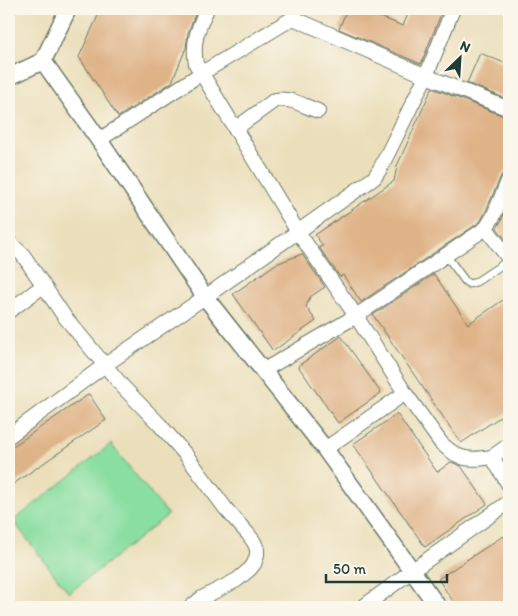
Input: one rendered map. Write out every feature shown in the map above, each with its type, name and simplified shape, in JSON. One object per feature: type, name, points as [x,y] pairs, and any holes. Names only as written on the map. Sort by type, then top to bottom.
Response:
[{"type":"street","points":[[206,9],[198,28],[195,46],[196,64],[298,232],[356,316],[405,393],[441,443],[448,450],[464,459],[492,457],[509,445]]},
{"type":"street","points":[[9,436],[105,365],[374,178],[388,154],[426,76],[453,9]]},
{"type":"street","points":[[9,77],[43,61],[66,10]]},
{"type":"street","points":[[99,140],[295,13],[426,76],[509,109]]},
{"type":"street","points":[[43,61],[205,297],[325,449],[438,607]]},
{"type":"street","points":[[235,129],[275,100],[291,100],[318,111]]},
{"type":"street","points":[[264,370],[356,316],[486,228],[493,217],[509,179]]},
{"type":"street","points":[[486,228],[509,260]]},
{"type":"street","points":[[9,242],[23,255],[64,316],[124,388],[186,455],[226,509],[248,534],[257,549],[258,555],[254,564],[246,573],[237,580],[202,598],[191,607]]},
{"type":"street","points":[[9,311],[43,286]]},
{"type":"street","points":[[325,449],[405,393]]},
{"type":"street","points":[[492,457],[509,485]]},
{"type":"street","points":[[363,607],[509,502]]},
{"type":"lane","points":[[446,255],[469,284],[476,282],[509,260]]},
{"type":"green space","points":[[111,444],[168,515],[69,593],[13,521]]},
{"type":"building","points":[[101,9],[197,9],[188,33],[186,48],[172,82],[118,117],[79,57]]},
{"type":"building","points":[[347,9],[360,9],[403,26],[410,9],[443,9],[421,64],[339,29]]},
{"type":"building","points":[[480,53],[509,65],[509,100],[467,83]]},
{"type":"building","points":[[432,88],[509,118],[509,170],[501,176],[480,222],[361,302],[343,275],[340,277],[319,247],[323,246],[315,235],[394,181],[397,166]]},
{"type":"building","points":[[509,201],[509,244],[497,228]]},
{"type":"building","points":[[302,254],[325,287],[310,297],[306,307],[316,321],[273,351],[233,294],[276,264]]},
{"type":"building","points":[[434,274],[468,324],[509,296],[509,411],[461,443],[373,315]]},
{"type":"building","points":[[341,336],[381,393],[338,423],[298,366]]},
{"type":"building","points":[[89,394],[106,420],[9,487],[9,449]]},
{"type":"building","points":[[397,414],[437,472],[451,462],[461,466],[487,504],[425,547],[353,444]]},
{"type":"building","points":[[503,536],[509,546],[509,607],[457,607],[438,579]]}]
